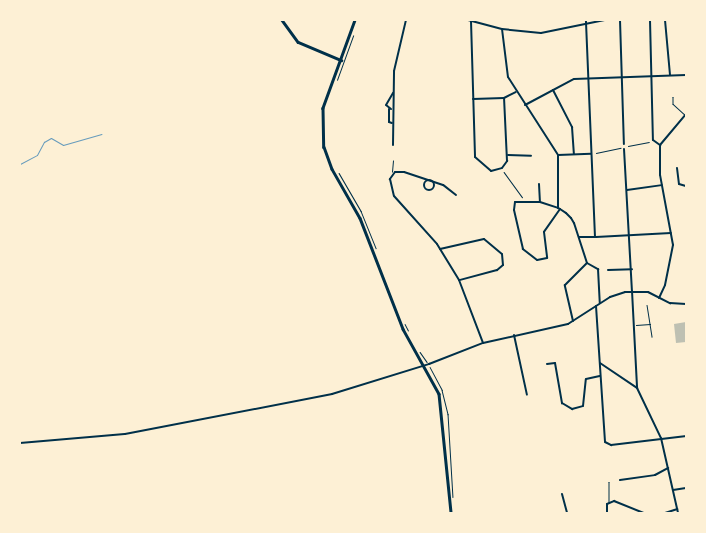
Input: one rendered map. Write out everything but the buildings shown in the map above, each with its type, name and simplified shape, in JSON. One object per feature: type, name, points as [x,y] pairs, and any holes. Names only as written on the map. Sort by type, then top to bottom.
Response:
[{"type":"main road","points":[[282,20],[298,42],[341,60]]},
{"type":"main road","points":[[355,20],[322,113],[325,153],[360,218],[396,313],[424,365],[443,406],[451,513]]},
{"type":"street","points":[[393,145],[391,109],[394,71],[406,20]]},
{"type":"street","points":[[504,98],[508,155],[502,168],[492,172],[485,169],[475,157],[470,20],[502,29],[550,33],[605,20]]},
{"type":"street","points":[[586,20],[595,237]]},
{"type":"street","points":[[620,20],[624,144]]},
{"type":"street","points":[[650,20],[653,140],[660,145]]},
{"type":"street","points":[[665,20],[670,75]]},
{"type":"street","points":[[502,29],[504,65],[516,92],[558,155],[559,208],[546,229],[548,256],[540,260],[526,254],[523,249],[514,210],[515,202],[540,202],[559,208],[571,218],[587,263],[598,269],[600,303]]},
{"type":"street","points":[[525,105],[574,78],[686,75]]},
{"type":"street","points":[[553,90],[572,128],[574,154]]},
{"type":"street","points":[[473,99],[504,98],[516,92]]},
{"type":"street","points":[[391,109],[386,104],[393,93]]},
{"type":"street","points":[[659,298],[672,248],[662,185],[660,145],[686,115]]},
{"type":"street","points":[[624,149],[628,190],[637,388],[661,438],[678,513]]},
{"type":"street","points":[[558,155],[591,154]]},
{"type":"street","points":[[508,155],[530,156]]},
{"type":"street","points":[[677,168],[679,184],[686,186]]},
{"type":"street","points":[[456,195],[430,180],[404,172],[392,174],[389,186],[394,196],[440,249],[459,280],[483,342]]},
{"type":"street","points":[[539,184],[540,202]]},
{"type":"street","points":[[628,190],[662,185]]},
{"type":"street","points":[[579,237],[671,233]]},
{"type":"street","points":[[440,249],[484,239],[502,254],[503,264],[498,270],[459,280]]},
{"type":"street","points":[[573,322],[565,285],[587,263]]},
{"type":"street","points":[[608,270],[632,269]]},
{"type":"street","points":[[20,443],[106,437],[332,394],[429,364],[483,342],[573,322],[600,303],[632,291],[648,292],[673,304],[686,304]]},
{"type":"street","points":[[596,306],[606,444],[686,436]]},
{"type":"street","points":[[514,334],[527,395]]},
{"type":"street","points":[[547,364],[555,363],[562,403],[572,409],[584,406],[586,379],[600,376]]},
{"type":"street","points":[[600,363],[637,388]]},
{"type":"street","points":[[620,480],[655,475],[668,468]]},
{"type":"street","points":[[672,490],[686,488]]},
{"type":"street","points":[[562,494],[567,513]]},
{"type":"street","points":[[606,513],[609,502],[644,513]]},
{"type":"street","points":[[665,513],[677,509]]},
{"type":"lane","points":[[673,97],[672,104],[686,115]]},
{"type":"lane","points":[[647,305],[652,337]]},
{"type":"lane","points":[[634,324],[650,324]]},
{"type":"lane","points":[[608,482],[609,502]]},
{"type":"path","points":[[335,86],[354,33]]},
{"type":"path","points":[[392,174],[393,161]]},
{"type":"path","points":[[502,168],[509,183],[520,191],[522,202]]},
{"type":"path","points":[[337,170],[362,211],[377,253]]},
{"type":"path","points":[[405,323],[410,334]]},
{"type":"path","points":[[418,349],[429,364],[442,390],[448,414],[453,498]]},
{"type":"waterway","points":[[20,164],[37,155],[44,142],[51,138],[63,145],[101,134]]}]
